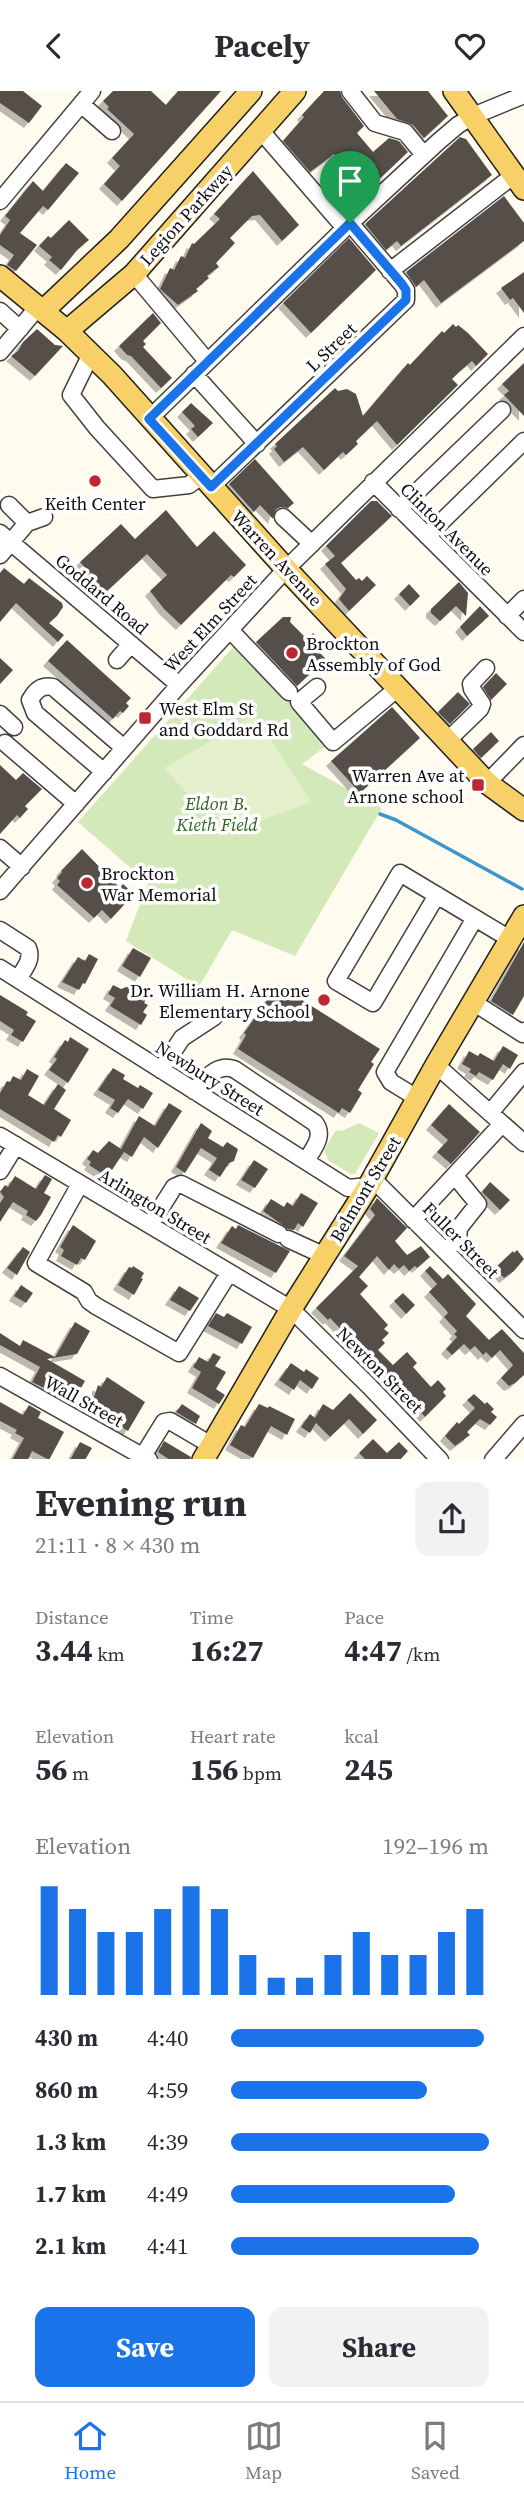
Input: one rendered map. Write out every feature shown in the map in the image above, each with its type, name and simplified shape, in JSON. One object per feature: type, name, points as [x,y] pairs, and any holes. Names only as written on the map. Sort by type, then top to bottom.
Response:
[{"type":"main road","name":"Legion Parkway","points":[[41,309],[102,257],[251,91]]},
{"type":"main road","name":"Legion Parkway","points":[[67,331],[129,278],[295,91]]},
{"type":"main road","points":[[454,91],[519,182]]},
{"type":"main road","points":[[102,257],[129,278]]},
{"type":"main road","name":"Warren Avenue","points":[[2,281],[41,309],[91,354],[447,741],[487,783],[524,810]]},
{"type":"main road","name":"Belmont Street","points":[[207,1452],[290,1310],[368,1187],[524,916]]},
{"type":"street","points":[[350,91],[375,123],[405,132],[424,155]]},
{"type":"street","points":[[149,419],[347,226],[458,125],[524,95]]},
{"type":"street","points":[[0,201],[86,97],[112,131]]},
{"type":"street","name":"L Street","points":[[206,482],[257,444],[402,305],[407,295],[390,271],[261,131]]},
{"type":"street","points":[[390,271],[519,182]]},
{"type":"street","points":[[129,278],[207,361]]},
{"type":"street","points":[[0,352],[41,309]]},
{"type":"street","points":[[0,311],[20,328]]},
{"type":"street","name":"West Elm Street","points":[[0,891],[179,685],[286,569],[524,337]]},
{"type":"street","points":[[91,354],[71,395],[97,428],[153,489],[206,482]]},
{"type":"street","points":[[194,374],[257,444]]},
{"type":"street","points":[[399,509],[502,410]]},
{"type":"street","points":[[427,536],[524,441]]},
{"type":"street","name":"Clinton Avenue","points":[[373,482],[524,632]]},
{"type":"street","points":[[9,505],[27,523]]},
{"type":"street","points":[[4,543],[27,523],[44,517]]},
{"type":"street","points":[[283,517],[312,544]]},
{"type":"street","name":"Goddard Road","points":[[4,543],[179,685]]},
{"type":"street","points":[[507,615],[524,599]]},
{"type":"street","points":[[230,630],[289,692]]},
{"type":"street","points":[[117,660],[131,644]]},
{"type":"street","points":[[447,741],[480,709],[482,704],[471,684],[486,668]]},
{"type":"street","points":[[104,772],[35,713],[30,701],[35,691],[44,686],[53,687],[124,748]]},
{"type":"street","points":[[317,687],[299,702],[333,742],[398,688]]},
{"type":"street","points":[[0,714],[14,727]]},
{"type":"street","points":[[5,743],[76,804]]},
{"type":"street","points":[[487,783],[524,745]]},
{"type":"street","points":[[0,848],[22,867]]},
{"type":"street","points":[[437,895],[373,1003],[336,981],[400,873],[437,895],[510,939]]},
{"type":"street","points":[[417,1098],[391,1082],[385,1072],[475,918]]},
{"type":"street","points":[[0,930],[30,952],[29,961],[18,979]]},
{"type":"street","name":"Newbury Street","points":[[0,968],[348,1188],[368,1187]]},
{"type":"street","points":[[473,1002],[523,1034],[524,1031]]},
{"type":"street","points":[[161,1070],[182,1038],[214,1017]]},
{"type":"street","points":[[436,1065],[524,1143]]},
{"type":"street","points":[[194,1091],[219,1067],[234,1069],[319,1128],[320,1136],[306,1161]]},
{"type":"street","points":[[413,1220],[455,1177],[524,1072]]},
{"type":"street","name":"Arlington Street","points":[[0,1136],[290,1310]]},
{"type":"street","points":[[0,1171],[16,1145]]},
{"type":"street","points":[[445,1251],[458,1240],[459,1228],[478,1204],[455,1177]]},
{"type":"street","points":[[80,1184],[36,1263],[84,1292],[89,1301],[149,1338],[179,1353],[229,1273]]},
{"type":"street","points":[[150,1226],[174,1187],[181,1184],[325,1256]]},
{"type":"street","name":"Fuller Street","points":[[368,1187],[379,1185],[524,1330]]},
{"type":"street","name":"Newton Street","points":[[290,1310],[440,1459]]},
{"type":"street","name":"Wall Street","points":[[0,1376],[146,1458]]},
{"type":"street","points":[[146,1458],[164,1422],[170,1421],[207,1452]]},
{"type":"street","points":[[501,1457],[524,1424]]},
{"type":"green space","name":"Eldon B. Kieth Field","points":[[236,644],[330,743],[302,764],[382,808],[295,956],[232,930],[199,987],[126,941],[148,883],[78,822]]},
{"type":"green space","points":[[255,715],[311,802],[249,825],[207,815],[164,768]]},
{"type":"green space","points":[[359,1123],[379,1133],[355,1174],[351,1174],[329,1161],[324,1150],[336,1130],[342,1131]]},
{"type":"building","points":[[0,91],[23,91],[42,106],[29,123],[0,103]]},
{"type":"building","points":[[113,91],[151,91],[166,105],[178,91],[221,91],[122,201],[104,184],[120,166],[112,158],[134,134],[107,109],[109,107],[103,101]]},
{"type":"building","points":[[324,91],[340,91],[364,126],[357,133],[373,152],[389,138],[399,141],[408,152],[355,202],[340,186],[352,175],[334,154],[310,172],[283,141]]},
{"type":"building","points":[[374,91],[428,91],[448,116],[424,138],[413,125],[397,119]]},
{"type":"building","points":[[460,137],[466,139],[492,175],[401,246],[397,241],[386,250],[365,224]]},
{"type":"building","points":[[66,163],[79,173],[48,210],[43,206],[20,233],[37,245],[16,271],[7,265],[14,255],[0,245],[0,235],[10,220],[5,216],[33,181],[43,191]]},
{"type":"building","points":[[253,171],[299,225],[282,241],[260,215],[252,216],[230,238],[235,243],[216,263],[219,267],[207,276],[209,278],[196,289],[198,291],[178,305],[160,289],[170,268],[174,270],[181,256],[185,258],[192,243],[220,219],[214,214]]},
{"type":"building","points":[[504,196],[524,223],[524,241],[441,303],[424,280],[416,287],[406,272]]},
{"type":"building","points":[[69,220],[89,240],[61,270],[49,260],[52,257],[39,246]]},
{"type":"building","points":[[349,238],[376,270],[311,333],[283,303]]},
{"type":"building","points":[[524,272],[524,313],[501,288]]},
{"type":"building","points":[[153,313],[161,323],[143,341],[146,344],[143,347],[172,378],[161,388],[119,346]]},
{"type":"building","points":[[453,324],[468,333],[488,354],[476,366],[472,361],[452,379],[458,385],[397,445],[377,421],[356,441],[358,444],[346,455],[343,452],[324,470],[303,447],[284,462],[274,449],[277,446],[275,444],[335,388],[338,391],[347,389],[356,394],[363,416],[408,363],[410,365],[442,331],[444,333]]},
{"type":"building","points":[[37,329],[55,345],[63,346],[35,376],[11,356]]},
{"type":"building","points":[[524,363],[524,416],[504,395],[509,391],[502,384]]},
{"type":"building","points":[[191,403],[213,423],[198,437],[191,429],[195,426],[182,412]]},
{"type":"building","points":[[255,459],[294,503],[288,508],[276,509],[273,519],[260,505],[254,512],[229,484]]},
{"type":"building","points":[[371,501],[377,501],[392,516],[341,563],[356,580],[359,578],[362,581],[367,576],[376,585],[349,611],[339,599],[346,589],[325,564],[335,556],[326,546]]},
{"type":"building","points":[[166,510],[197,547],[214,531],[246,565],[234,577],[231,575],[181,625],[150,591],[167,575],[147,554],[105,593],[84,572],[87,570],[80,562],[121,524],[135,539]]},
{"type":"building","points":[[4,568],[24,584],[29,578],[62,603],[63,607],[49,623],[64,635],[58,642],[16,603],[0,622],[0,573]]},
{"type":"building","points":[[459,582],[468,593],[466,616],[456,606],[440,621],[431,613],[431,609]]},
{"type":"building","points":[[409,584],[420,596],[410,606],[399,594]]},
{"type":"building","points":[[480,606],[489,616],[467,636],[460,627]]},
{"type":"building","name":"Brockton Assembly of God","points":[[283,617],[291,617],[290,622],[307,639],[313,633],[319,640],[313,646],[326,659],[297,686],[256,642]]},
{"type":"building","points":[[67,640],[131,698],[123,713],[120,711],[113,719],[48,661]]},
{"type":"building","points":[[0,658],[13,670],[0,684]]},
{"type":"building","points":[[496,673],[507,684],[491,700],[483,687]]},
{"type":"building","points":[[458,692],[470,704],[450,724],[438,712]]},
{"type":"building","points":[[392,707],[420,738],[360,793],[331,761]]},
{"type":"building","points":[[491,732],[499,741],[481,758],[473,749]]},
{"type":"building","points":[[0,765],[16,780],[23,773],[42,789],[25,806],[28,809],[20,818],[17,815],[0,834]]},
{"type":"building","name":"Brockton War Memorial","points":[[82,849],[120,888],[123,884],[134,894],[111,919],[102,910],[94,918],[57,885],[61,871]]},
{"type":"building","points":[[524,942],[524,996],[513,1015],[491,1001]]},
{"type":"building","points":[[133,948],[151,958],[140,977],[122,966]]},
{"type":"building","points":[[89,954],[98,959],[85,984],[83,983],[79,990],[62,982],[78,957],[85,961]]},
{"type":"building","points":[[134,984],[146,991],[147,998],[144,1003],[148,1005],[143,1012],[147,1015],[141,1025],[110,1006],[115,998],[108,994],[113,985],[121,989]]},
{"type":"building","points":[[278,985],[380,1049],[371,1062],[374,1064],[358,1090],[362,1093],[350,1113],[342,1108],[339,1113],[238,1049],[246,1035],[244,1033]]},
{"type":"building","points":[[0,995],[28,1012],[26,1015],[36,1021],[23,1042],[11,1035],[14,1030],[0,1021]]},
{"type":"building","points":[[70,1037],[89,1049],[68,1083],[49,1070],[57,1059],[54,1057]]},
{"type":"building","points":[[503,1046],[518,1055],[510,1069],[503,1064],[493,1080],[479,1072],[476,1076],[462,1064],[469,1051],[478,1056],[480,1053],[494,1061]]},
{"type":"building","points":[[113,1068],[125,1075],[123,1079],[153,1093],[143,1109],[128,1099],[118,1113],[110,1108],[115,1100],[98,1090]]},
{"type":"building","points":[[27,1069],[39,1076],[28,1095],[44,1105],[58,1084],[66,1090],[54,1109],[71,1120],[61,1137],[58,1135],[54,1142],[0,1109],[0,1093],[7,1081],[10,1082],[13,1076],[21,1080]]},
{"type":"building","points":[[169,1103],[182,1111],[158,1148],[144,1137],[132,1157],[124,1152],[110,1173],[107,1171],[104,1175],[89,1165],[91,1162],[87,1159],[93,1150],[98,1153],[109,1141],[121,1149],[139,1116],[155,1126]]},
{"type":"building","points":[[449,1104],[480,1132],[451,1164],[437,1152],[448,1140],[431,1125]]},
{"type":"building","points":[[201,1123],[212,1131],[208,1138],[223,1147],[227,1142],[238,1149],[234,1161],[229,1163],[220,1177],[209,1170],[217,1158],[201,1148],[185,1173],[176,1167]]},
{"type":"building","points":[[254,1160],[268,1169],[255,1188],[241,1180]]},
{"type":"building","points":[[45,1175],[52,1179],[44,1193],[51,1197],[36,1221],[26,1215],[28,1211],[13,1202],[0,1222],[0,1203],[4,1197],[0,1192],[5,1185],[8,1187],[15,1176],[36,1189]]},
{"type":"building","points":[[490,1182],[510,1200],[500,1210],[482,1192]]},
{"type":"building","points":[[301,1193],[318,1203],[303,1227],[298,1223],[294,1230],[288,1229],[263,1211],[271,1199],[284,1207],[287,1202],[293,1206]]},
{"type":"building","points":[[377,1198],[407,1228],[395,1241],[407,1255],[421,1246],[430,1257],[409,1271],[404,1265],[399,1269],[394,1264],[389,1270],[377,1256],[359,1277],[368,1286],[360,1294],[388,1325],[384,1329],[389,1333],[382,1340],[385,1343],[378,1350],[393,1365],[407,1352],[417,1363],[413,1367],[431,1387],[438,1380],[446,1389],[443,1392],[446,1396],[425,1417],[370,1356],[368,1358],[330,1318],[328,1320],[316,1308],[358,1266],[344,1256],[375,1215],[370,1209]]},
{"type":"building","points":[[73,1225],[96,1241],[85,1260],[81,1258],[77,1265],[61,1256],[64,1250],[60,1247]]},
{"type":"building","points":[[238,1225],[290,1251],[276,1273],[221,1243],[232,1226],[236,1229]]},
{"type":"building","points":[[23,1247],[30,1252],[17,1275],[7,1268]]},
{"type":"building","points":[[517,1250],[524,1259],[504,1278],[495,1268]]},
{"type":"building","points":[[133,1266],[144,1273],[134,1295],[118,1285],[129,1267]]},
{"type":"building","points":[[430,1266],[443,1279],[448,1274],[476,1304],[466,1316],[489,1340],[502,1329],[524,1353],[524,1375],[515,1383],[509,1386],[501,1378],[513,1365],[500,1350],[492,1358],[486,1352],[483,1355],[475,1346],[470,1350],[464,1344],[452,1355],[446,1349],[457,1337],[454,1334],[457,1331],[444,1317],[448,1313],[429,1292],[437,1284],[425,1271]]},
{"type":"building","points":[[21,1285],[33,1293],[26,1303],[14,1296]]},
{"type":"building","points":[[179,1286],[199,1298],[190,1311],[170,1300]]},
{"type":"building","points":[[403,1293],[415,1305],[406,1314],[394,1301]]},
{"type":"building","points":[[216,1313],[224,1317],[227,1313],[252,1327],[242,1344],[208,1326]]},
{"type":"building","points":[[75,1322],[90,1331],[77,1354],[47,1359],[85,1381],[73,1402],[32,1382],[40,1367],[0,1345],[0,1333],[20,1346],[23,1340],[55,1357]]},
{"type":"building","points":[[213,1353],[221,1357],[215,1366],[226,1372],[216,1389],[225,1395],[219,1404],[192,1388],[201,1372],[193,1367],[199,1357],[208,1362]]},
{"type":"building","points":[[291,1363],[319,1378],[312,1389],[300,1380],[294,1390],[279,1380]]},
{"type":"building","points":[[107,1377],[145,1402],[128,1431],[113,1422],[116,1416],[92,1403],[98,1385],[101,1387]]},
{"type":"building","points":[[350,1393],[377,1420],[363,1434],[349,1419],[330,1437],[316,1423],[310,1433],[301,1427],[310,1414],[315,1418],[323,1404],[333,1410]]},
{"type":"building","points":[[474,1394],[494,1409],[491,1412],[497,1417],[490,1425],[480,1419],[467,1432],[470,1435],[455,1446],[445,1436],[475,1408],[467,1400]]},
{"type":"building","points":[[0,1402],[23,1415],[29,1405],[41,1412],[38,1418],[64,1432],[50,1459],[32,1451],[28,1459],[13,1459],[24,1438],[15,1433],[17,1430],[0,1421]]},
{"type":"building","points":[[182,1404],[200,1416],[196,1424],[176,1412]]},
{"type":"building","points":[[259,1404],[295,1419],[287,1435],[271,1426],[253,1458],[230,1445],[241,1425],[245,1427]]},
{"type":"building","points":[[373,1439],[387,1453],[399,1442],[408,1451],[401,1459],[365,1459],[359,1453]]},
{"type":"building","points":[[164,1441],[191,1457],[168,1459],[158,1452]]},
{"type":"building","points":[[80,1442],[92,1448],[86,1459],[71,1459]]},
{"type":"waterway","points":[[380,814],[396,820],[522,889]]},
{"type":"place","name":"Keith Center","points":[[95,481]]},
{"type":"place","name":"Brockton Assembly of God","points":[[292,653]]},
{"type":"place","name":"West Elm St and Goddard Rd","points":[[145,718]]},
{"type":"place","name":"Warren Ave at Arnone school","points":[[478,785]]},
{"type":"place","name":"Brockton War Memorial","points":[[87,883]]},
{"type":"place","name":"Dr. William H. Arnone Elementary School","points":[[324,1000]]},
{"type":"route","points":[[350,223],[402,284],[406,290],[406,300],[211,487],[149,419],[350,223]]}]
